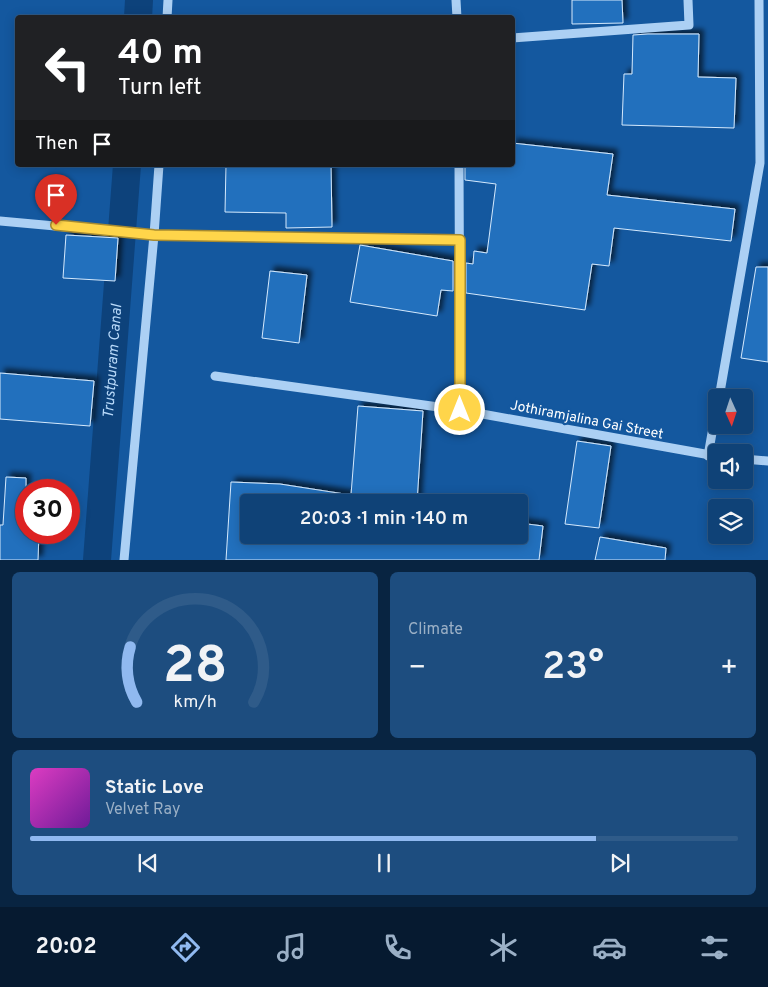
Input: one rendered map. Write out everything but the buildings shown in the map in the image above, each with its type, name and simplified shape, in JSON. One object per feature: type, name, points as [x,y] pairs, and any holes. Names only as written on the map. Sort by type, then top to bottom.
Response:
[{"type":"street","points":[[167,15],[168,0]]},
{"type":"street","points":[[456,0],[457,15]]},
{"type":"street","points":[[515,38],[689,25],[688,0]]},
{"type":"street","points":[[720,389],[764,163],[759,0]]},
{"type":"street","points":[[124,560],[154,235],[158,167]]},
{"type":"street","points":[[459,167],[460,410]]},
{"type":"street","points":[[0,221],[154,235],[460,240]]},
{"type":"street","name":"Jothiramjalina Gai Street","points":[[215,376],[460,410],[708,455]]},
{"type":"street","points":[[753,460],[768,461]]},
{"type":"waterway","name":"Trustpuram Canal","points":[[138,15],[139,0]]},
{"type":"waterway","name":"Trustpuram Canal","points":[[97,560],[127,167]]},
{"type":"route","points":[[56,225],[154,235],[460,240],[460,410]]}]
